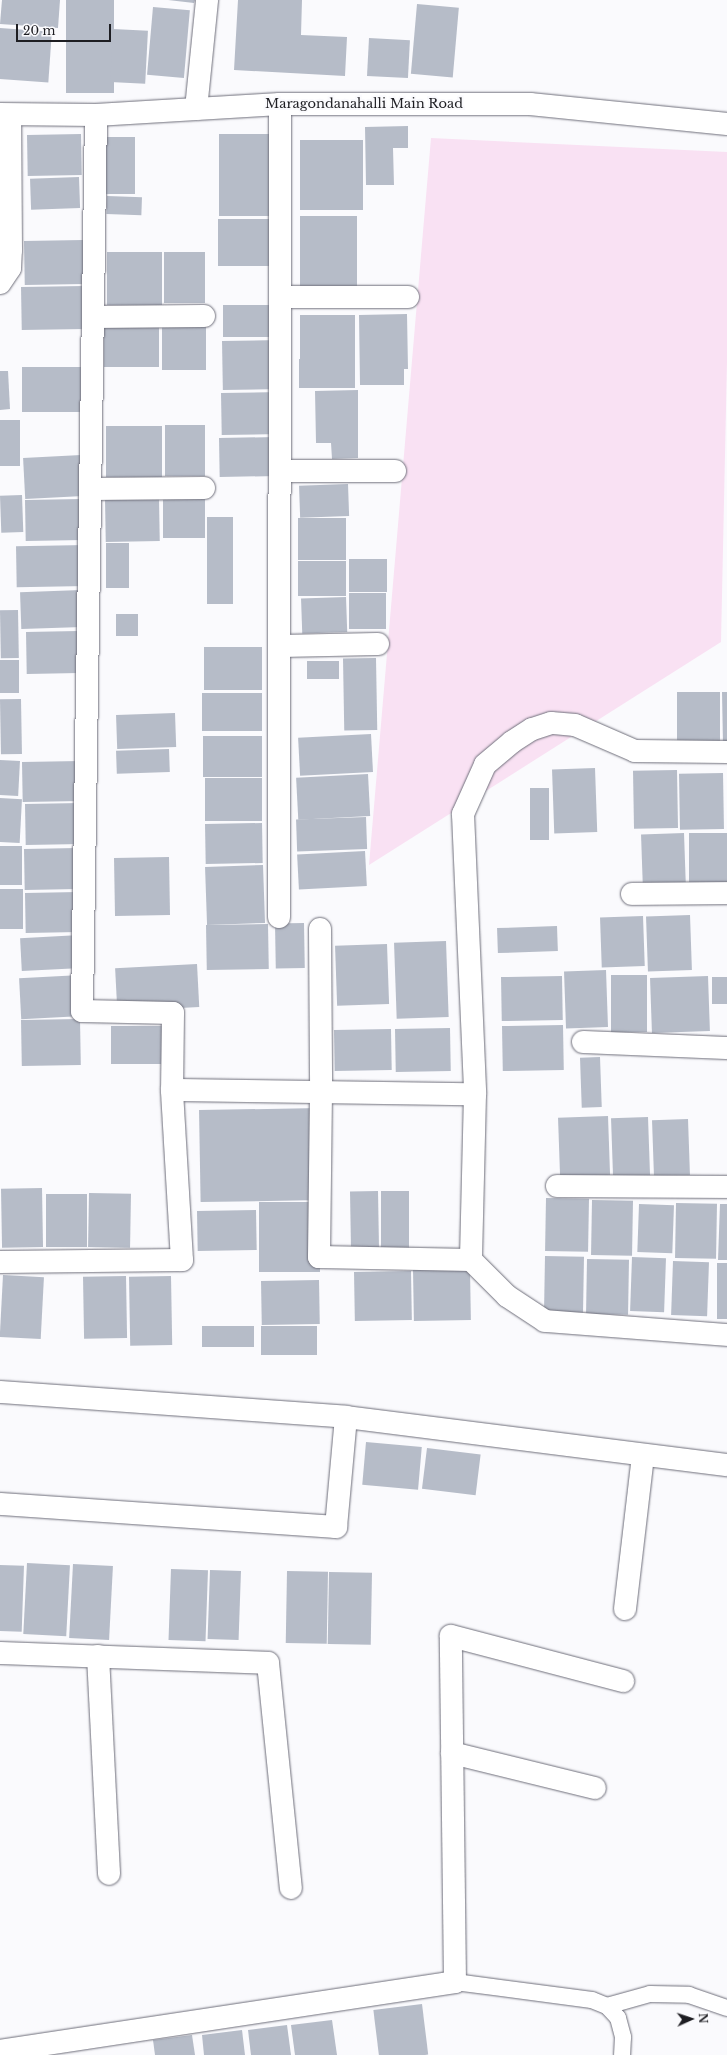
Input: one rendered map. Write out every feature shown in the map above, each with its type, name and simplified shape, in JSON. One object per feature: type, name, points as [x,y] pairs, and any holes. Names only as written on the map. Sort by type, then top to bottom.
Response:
[{"type":"street","points":[[196,109],[207,0]]},
{"type":"street","points":[[279,917],[280,104]]},
{"type":"street","name":"Maragondanahalli Main Road","points":[[5,115],[96,115],[280,104],[530,104],[727,124]]},
{"type":"street","points":[[0,283],[10,268],[11,250],[5,115]]},
{"type":"street","points":[[0,1262],[182,1260],[172,1090],[173,1013],[82,1011],[96,115]]},
{"type":"street","points":[[280,297],[408,297]]},
{"type":"street","points":[[93,317],[204,316]]},
{"type":"street","points":[[280,471],[395,471]]},
{"type":"street","points":[[90,489],[204,488]]},
{"type":"street","points":[[280,646],[378,644]]},
{"type":"street","points":[[471,1260],[475,1094],[463,814],[485,765],[512,742],[532,729],[552,723],[575,725],[635,751],[727,752]]},
{"type":"street","points":[[632,894],[727,893]]},
{"type":"street","points":[[320,929],[321,1092],[319,1257],[471,1260],[508,1296],[545,1321],[727,1335]]},
{"type":"street","points":[[584,1042],[727,1048]]},
{"type":"street","points":[[172,1090],[475,1094]]},
{"type":"street","points":[[557,1186],[727,1186]]},
{"type":"street","points":[[0,1392],[346,1417],[643,1456],[727,1465]]},
{"type":"street","points":[[0,1504],[336,1527],[346,1417]]},
{"type":"street","points":[[625,1609],[643,1456]]},
{"type":"street","points":[[0,2051],[455,1982],[451,1636],[623,1681]]},
{"type":"street","points":[[0,1653],[268,1663],[291,1888]]},
{"type":"street","points":[[98,1656],[109,1874]]},
{"type":"street","points":[[452,1753],[595,1788]]},
{"type":"lane","points":[[455,1982],[592,2000],[607,2006],[618,2018],[623,2037],[622,2055]]},
{"type":"lane","points":[[607,2006],[650,1994],[689,1995],[727,2008]]},
{"type":"shaded area","points":[[431,138],[727,152],[727,361],[721,642],[369,865]]},
{"type":"building","points":[[2,0],[60,0],[58,28],[0,24]]},
{"type":"building","points":[[66,0],[114,0],[114,93],[66,93]]},
{"type":"building","points":[[168,0],[195,0],[194,3]]},
{"type":"building","points":[[238,0],[302,0],[301,35],[347,37],[345,76],[234,70]]},
{"type":"building","points":[[417,4],[459,8],[453,77],[411,74]]},
{"type":"building","points":[[153,7],[190,10],[184,78],[147,75]]},
{"type":"building","points":[[0,28],[52,32],[48,83],[0,79]]},
{"type":"building","points":[[113,29],[148,31],[145,84],[110,82]]},
{"type":"building","points":[[369,38],[410,40],[408,78],[367,76]]},
{"type":"building","points":[[408,126],[408,148],[393,148],[394,185],[366,185],[365,127]]},
{"type":"building","points":[[81,134],[82,175],[28,176],[27,135]]},
{"type":"building","points":[[219,134],[275,134],[275,216],[219,216]]},
{"type":"building","points":[[106,137],[135,137],[135,194],[106,194]]},
{"type":"building","points":[[300,140],[363,140],[363,210],[300,210]]},
{"type":"building","points":[[79,177],[80,208],[31,210],[30,179]]},
{"type":"building","points":[[107,196],[142,197],[141,215],[106,214]]},
{"type":"building","points":[[300,216],[357,216],[357,287],[300,287]]},
{"type":"building","points":[[218,219],[281,219],[281,266],[218,266]]},
{"type":"building","points":[[83,240],[84,284],[25,285],[24,241]]},
{"type":"building","points":[[107,252],[162,252],[162,305],[107,305]]},
{"type":"building","points":[[164,252],[205,252],[205,303],[164,303]]},
{"type":"building","points":[[84,286],[85,329],[22,330],[21,287]]},
{"type":"building","points":[[223,305],[282,305],[282,337],[223,337]]},
{"type":"building","points":[[407,314],[408,369],[404,369],[404,385],[360,385],[359,315]]},
{"type":"building","points":[[300,315],[355,315],[355,359],[300,359]]},
{"type":"building","points":[[104,326],[159,326],[159,367],[104,367]]},
{"type":"building","points":[[162,327],[206,327],[206,370],[162,370]]},
{"type":"building","points":[[281,340],[282,389],[223,390],[222,341]]},
{"type":"building","points":[[299,359],[355,359],[355,388],[299,388]]},
{"type":"building","points":[[22,367],[83,367],[83,412],[22,412]]},
{"type":"building","points":[[0,371],[8,371],[10,409],[0,410]]},
{"type":"building","points":[[358,390],[358,458],[332,459],[331,443],[316,443],[315,391]]},
{"type":"building","points":[[280,392],[281,434],[222,435],[221,393]]},
{"type":"building","points":[[0,420],[20,420],[20,466],[0,466]]},
{"type":"building","points":[[165,425],[205,425],[205,476],[165,476]]},
{"type":"building","points":[[106,426],[162,426],[162,477],[106,477]]},
{"type":"building","points":[[276,437],[277,476],[220,477],[219,438]]},
{"type":"building","points":[[81,455],[83,496],[25,499],[23,458]]},
{"type":"building","points":[[348,484],[349,516],[300,518],[299,486]]},
{"type":"building","points":[[22,495],[23,532],[1,533],[0,496]]},
{"type":"building","points":[[159,498],[160,541],[106,542],[105,499]]},
{"type":"building","points":[[82,499],[83,540],[26,541],[25,500]]},
{"type":"building","points":[[163,499],[205,499],[205,538],[163,538]]},
{"type":"building","points":[[207,517],[233,517],[233,604],[207,604]]},
{"type":"building","points":[[298,518],[346,518],[346,560],[298,560]]},
{"type":"building","points":[[106,543],[129,543],[129,588],[106,588]]},
{"type":"building","points":[[86,545],[87,586],[17,587],[16,546]]},
{"type":"building","points":[[349,559],[387,559],[387,592],[349,592]]},
{"type":"building","points":[[298,561],[346,561],[346,596],[298,596]]},
{"type":"building","points":[[81,590],[82,627],[21,629],[20,592]]},
{"type":"building","points":[[349,593],[386,593],[386,629],[349,629]]},
{"type":"building","points":[[346,597],[347,632],[302,634],[301,599]]},
{"type":"building","points":[[0,610],[18,610],[19,658],[1,658]]},
{"type":"building","points":[[116,614],[138,614],[138,636],[116,636]]},
{"type":"building","points":[[78,631],[79,673],[27,674],[26,632]]},
{"type":"building","points":[[204,647],[262,647],[262,690],[204,690]]},
{"type":"building","points":[[376,658],[377,730],[344,731],[343,659]]},
{"type":"building","points":[[0,660],[19,660],[19,693],[0,693]]},
{"type":"building","points":[[307,661],[339,661],[339,679],[307,679]]},
{"type":"building","points":[[677,692],[720,692],[720,746],[677,746]]},
{"type":"building","points":[[722,692],[727,692],[727,745],[723,745]]},
{"type":"building","points":[[202,693],[262,693],[262,731],[202,731]]},
{"type":"building","points":[[0,699],[21,699],[22,754],[1,754]]},
{"type":"building","points":[[175,713],[176,747],[117,749],[116,715]]},
{"type":"building","points":[[371,734],[373,772],[300,776],[298,738]]},
{"type":"building","points":[[203,736],[262,736],[262,777],[203,777]]},
{"type":"building","points":[[169,749],[170,772],[117,774],[116,751]]},
{"type":"building","points":[[0,760],[20,761],[18,796],[0,795]]},
{"type":"building","points":[[80,761],[81,801],[23,802],[22,762]]},
{"type":"building","points":[[595,768],[597,832],[554,833],[552,770]]},
{"type":"building","points":[[677,770],[678,828],[634,829],[633,771]]},
{"type":"building","points":[[723,773],[724,829],[680,830],[679,774]]},
{"type":"building","points":[[368,774],[370,816],[298,820],[296,778]]},
{"type":"building","points":[[205,778],[262,778],[262,821],[205,821]]},
{"type":"building","points":[[530,788],[549,788],[549,840],[530,840]]},
{"type":"building","points":[[0,798],[22,799],[20,843],[0,842]]},
{"type":"building","points":[[81,803],[82,844],[26,845],[25,804]]},
{"type":"building","points":[[366,817],[367,849],[297,851],[296,819]]},
{"type":"building","points":[[262,823],[263,863],[206,864],[205,824]]},
{"type":"building","points":[[684,833],[686,885],[643,886],[641,835]]},
{"type":"building","points":[[689,833],[727,833],[727,887],[689,887]]},
{"type":"building","points":[[0,846],[22,846],[22,885],[0,885]]},
{"type":"building","points":[[77,848],[78,889],[25,890],[24,849]]},
{"type":"building","points":[[365,851],[367,886],[299,890],[297,855]]},
{"type":"building","points":[[169,857],[170,915],[115,916],[114,858]]},
{"type":"building","points":[[263,865],[265,923],[207,925],[205,867]]},
{"type":"building","points":[[0,889],[23,889],[23,929],[0,929]]},
{"type":"building","points":[[78,892],[79,932],[26,933],[25,893]]},
{"type":"building","points":[[690,915],[692,970],[648,972],[646,917]]},
{"type":"building","points":[[643,916],[645,966],[602,967],[600,918]]},
{"type":"building","points":[[304,923],[305,968],[276,968],[275,924]]},
{"type":"building","points":[[268,924],[269,969],[207,970],[206,925]]},
{"type":"building","points":[[557,926],[558,951],[498,953],[497,928]]},
{"type":"building","points":[[80,935],[82,968],[22,971],[20,938]]},
{"type":"building","points":[[446,941],[449,1017],[397,1019],[394,943]]},
{"type":"building","points":[[387,944],[389,1004],[337,1006],[335,946]]},
{"type":"building","points":[[197,964],[199,1007],[117,1011],[115,968]]},
{"type":"building","points":[[606,970],[608,1027],[566,1028],[564,971]]},
{"type":"building","points":[[81,975],[83,1016],[21,1019],[19,978]]},
{"type":"building","points":[[611,975],[647,975],[647,1032],[611,1032]]},
{"type":"building","points":[[562,976],[563,1020],[502,1021],[501,977]]},
{"type":"building","points":[[708,976],[710,1031],[652,1033],[650,978]]},
{"type":"building","points":[[712,977],[727,977],[727,1004],[712,1004]]},
{"type":"building","points":[[80,1019],[81,1065],[22,1066],[21,1020]]},
{"type":"building","points":[[563,1025],[564,1070],[503,1071],[502,1026]]},
{"type":"building","points":[[111,1026],[173,1026],[173,1064],[111,1064]]},
{"type":"building","points":[[450,1028],[451,1071],[396,1072],[395,1029]]},
{"type":"building","points":[[391,1029],[392,1070],[335,1071],[334,1030]]},
{"type":"building","points":[[600,1057],[602,1107],[582,1108],[580,1058]]},
{"type":"building","points":[[320,1108],[322,1200],[201,1202],[199,1110]]},
{"type":"building","points":[[608,1116],[610,1176],[560,1178],[558,1118]]},
{"type":"building","points":[[648,1117],[650,1178],[613,1179],[611,1118]]},
{"type":"building","points":[[688,1119],[690,1175],[654,1176],[652,1120]]},
{"type":"building","points":[[42,1188],[43,1247],[2,1248],[1,1189]]},
{"type":"building","points":[[350,1191],[378,1191],[379,1252],[351,1252]]},
{"type":"building","points":[[381,1191],[409,1191],[409,1251],[381,1251]]},
{"type":"building","points":[[89,1193],[131,1194],[130,1248],[88,1247]]},
{"type":"building","points":[[46,1194],[87,1194],[87,1247],[46,1247]]},
{"type":"building","points":[[546,1198],[589,1199],[588,1252],[545,1251]]},
{"type":"building","points":[[592,1200],[633,1201],[632,1256],[591,1255]]},
{"type":"building","points":[[259,1202],[320,1202],[320,1272],[259,1272]]},
{"type":"building","points":[[676,1203],[717,1204],[716,1259],[675,1258]]},
{"type":"building","points":[[639,1204],[674,1205],[672,1253],[637,1252]]},
{"type":"building","points":[[720,1204],[727,1204],[727,1260],[718,1260]]},
{"type":"building","points":[[256,1210],[257,1250],[198,1251],[197,1211]]},
{"type":"building","points":[[545,1256],[584,1257],[583,1313],[544,1312]]},
{"type":"building","points":[[632,1257],[666,1258],[664,1312],[630,1311]]},
{"type":"building","points":[[587,1259],[629,1260],[628,1315],[586,1314]]},
{"type":"building","points":[[673,1261],[709,1262],[707,1316],[671,1315]]},
{"type":"building","points":[[717,1263],[727,1263],[727,1319],[717,1319]]},
{"type":"building","points":[[470,1269],[471,1320],[414,1321],[413,1270]]},
{"type":"building","points":[[411,1271],[412,1320],[355,1321],[354,1272]]},
{"type":"building","points":[[3,1275],[44,1277],[41,1339],[0,1337]]},
{"type":"building","points":[[126,1276],[127,1338],[84,1339],[83,1277]]},
{"type":"building","points":[[171,1276],[172,1345],[130,1346],[129,1277]]},
{"type":"building","points":[[319,1280],[320,1324],[262,1325],[261,1281]]},
{"type":"building","points":[[202,1326],[254,1326],[254,1347],[202,1347]]},
{"type":"building","points":[[261,1326],[317,1326],[317,1355],[261,1355]]},
{"type":"building","points":[[366,1442],[422,1447],[418,1490],[362,1485]]},
{"type":"building","points":[[427,1448],[481,1455],[476,1495],[422,1489]]},
{"type":"building","points":[[27,1563],[70,1565],[66,1636],[23,1634]]},
{"type":"building","points":[[73,1564],[113,1566],[109,1640],[69,1638]]},
{"type":"building","points":[[0,1565],[24,1566],[22,1632],[0,1631]]},
{"type":"building","points":[[171,1569],[208,1570],[205,1641],[169,1640]]},
{"type":"building","points":[[210,1570],[241,1571],[239,1640],[208,1639]]},
{"type":"building","points":[[287,1571],[328,1572],[327,1644],[286,1643]]},
{"type":"building","points":[[329,1572],[372,1573],[371,1645],[328,1644]]},
{"type":"building","points":[[422,2004],[428,2055],[379,2055],[373,2010]]},
{"type":"building","points":[[332,2020],[337,2055],[295,2055],[291,2025]]},
{"type":"building","points":[[287,2025],[291,2055],[251,2055],[248,2030]]},
{"type":"building","points":[[242,2030],[245,2055],[204,2055],[202,2035]]},
{"type":"building","points":[[192,2035],[195,2055],[155,2055],[153,2040]]}]
